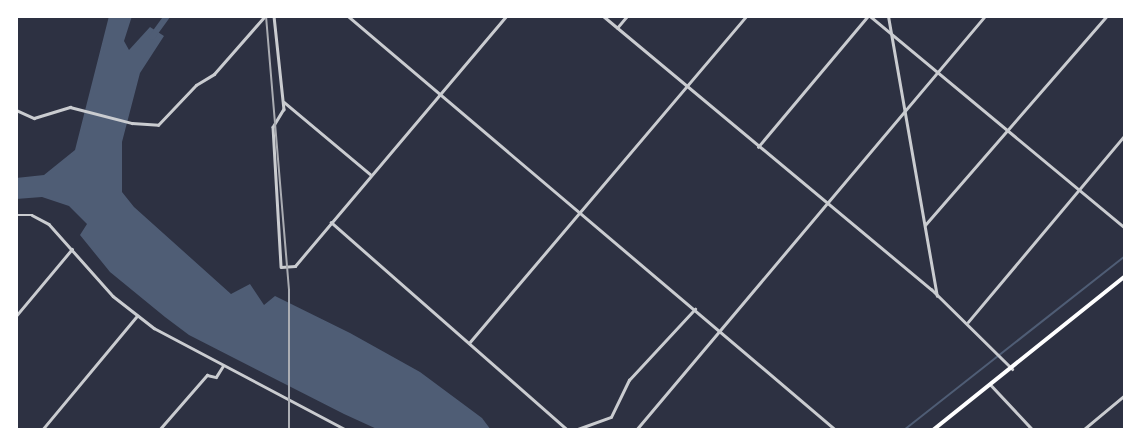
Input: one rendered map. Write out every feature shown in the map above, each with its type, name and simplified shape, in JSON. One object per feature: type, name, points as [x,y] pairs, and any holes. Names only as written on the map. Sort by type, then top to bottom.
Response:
[{"type":"main road","points":[[933,430],[1012,369],[1125,276]]},
{"type":"street","points":[[16,110],[34,118],[70,107],[149,126],[164,121],[196,85],[214,74],[265,16]]},
{"type":"street","points":[[274,16],[284,110],[273,127],[281,267],[295,266],[506,16]]},
{"type":"street","points":[[348,16],[836,430]]},
{"type":"street","points":[[603,16],[825,205],[968,322],[1012,369]]},
{"type":"street","points":[[617,28],[627,16]]},
{"type":"street","points":[[469,343],[746,16]]},
{"type":"street","points":[[758,147],[869,16],[1125,228]]},
{"type":"street","points":[[888,16],[937,298]]},
{"type":"street","points":[[636,430],[985,16]]},
{"type":"street","points":[[924,226],[1008,132],[1107,16]]},
{"type":"street","points":[[283,101],[370,175]]},
{"type":"street","points":[[968,322],[1125,136]]},
{"type":"street","points":[[16,215],[40,218],[136,316],[224,366],[347,430]]},
{"type":"street","points":[[331,222],[568,430]]},
{"type":"street","points":[[16,316],[72,249]]},
{"type":"street","points":[[575,430],[611,418],[629,380],[695,309]]},
{"type":"street","points":[[42,430],[136,316]]},
{"type":"street","points":[[159,430],[207,375],[216,377],[224,366]]},
{"type":"street","points":[[991,385],[1033,430]]},
{"type":"street","points":[[1083,430],[1125,395]]},
{"type":"water","points":[[109,16],[132,16],[124,41],[129,50],[150,27],[164,36],[140,73],[122,142],[122,192],[134,207],[231,294],[250,284],[264,305],[275,296],[350,333],[420,372],[482,418],[491,430],[379,430],[344,414],[189,335],[165,317],[110,272],[80,235],[87,224],[69,206],[42,197],[16,199],[16,178],[44,175],[75,150]]},
{"type":"waterway","points":[[152,37],[167,16]]},
{"type":"waterway","points":[[904,430],[1125,256]]},
{"type":"railway","points":[[266,16],[289,290],[289,430]]}]
